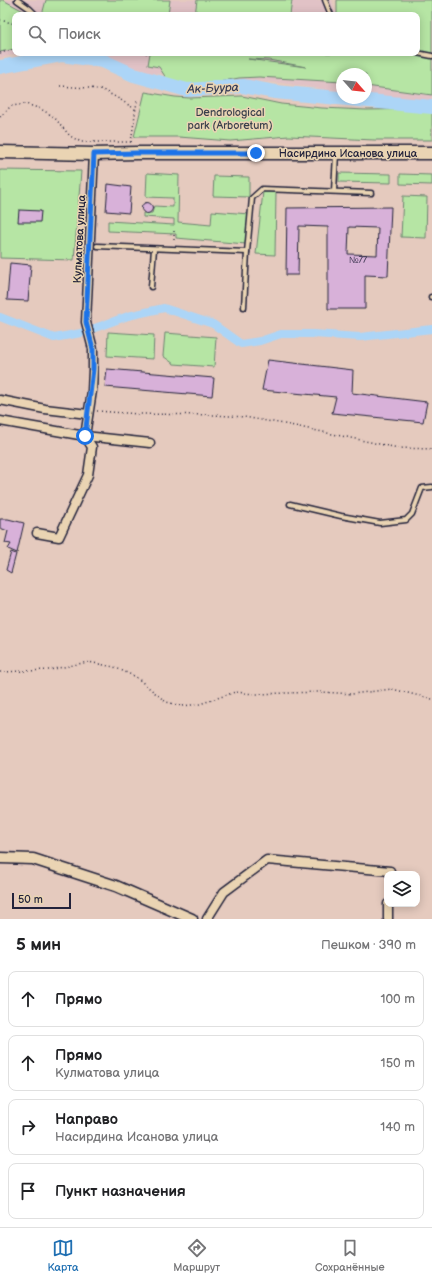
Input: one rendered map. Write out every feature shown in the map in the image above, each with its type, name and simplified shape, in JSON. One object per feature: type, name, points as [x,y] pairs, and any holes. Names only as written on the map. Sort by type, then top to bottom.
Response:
[{"type":"main road","name":"Насирдина Исанова улица","points":[[0,152],[94,154],[133,147],[337,153],[432,153]]},
{"type":"street","name":"Кулматова улица","points":[[85,436],[92,391],[93,369],[93,349],[86,326],[94,154]]},
{"type":"street","points":[[0,400],[45,409],[88,414]]},
{"type":"street","points":[[0,421],[85,436],[150,443]]},
{"type":"street","points":[[37,533],[59,537],[88,475],[92,447],[85,436]]},
{"type":"street","points":[[0,858],[33,859],[116,886],[192,919]]},
{"type":"street","points":[[207,919],[224,892],[267,860],[390,871]]},
{"type":"street","points":[[388,907],[388,919]]},
{"type":"lane","points":[[16,0],[33,12]]},
{"type":"lane","points":[[325,0],[330,12]]},
{"type":"lane","points":[[420,54],[432,56]]},
{"type":"lane","points":[[334,191],[337,153]]},
{"type":"lane","points":[[244,307],[252,198],[262,189],[334,191],[371,194]]},
{"type":"lane","points":[[97,246],[247,252]]},
{"type":"lane","points":[[151,287],[154,249]]},
{"type":"lane","points":[[290,504],[341,516],[380,523],[406,520],[412,514],[422,488],[432,487]]},
{"type":"path","points":[[0,20],[12,23]]},
{"type":"path","points":[[0,53],[12,51]]},
{"type":"path","points":[[60,86],[101,89],[136,110]]},
{"type":"path","points":[[0,117],[12,106],[26,104],[41,108],[54,117],[70,136],[81,142],[133,147],[137,101]]},
{"type":"path","points":[[173,249],[174,231]]},
{"type":"path","points":[[88,414],[94,411],[102,411],[139,414],[244,417],[290,425],[398,448],[432,449]]},
{"type":"path","points":[[0,672],[49,670],[88,662],[114,667],[136,677],[166,702],[182,706],[200,704],[235,692],[254,694],[320,692],[352,694],[392,690],[432,699]]},
{"type":"shaded area","points":[[0,0],[332,0],[335,11],[405,12],[12,12],[12,55],[0,58]]},
{"type":"shaded area","points":[[432,19],[432,101],[423,102],[372,96],[372,68],[336,68],[336,91],[281,83],[152,73],[100,56],[420,56],[420,46]]},
{"type":"green space","points":[[0,0],[3,0],[25,12],[12,12],[12,50],[0,52]]},
{"type":"green space","points":[[46,0],[170,0],[168,12],[43,12]]},
{"type":"green space","points":[[197,0],[292,0],[290,12],[195,12]]},
{"type":"green space","points":[[337,0],[432,0],[432,95],[372,87],[372,68],[336,68],[336,82],[259,77],[239,78],[196,86],[168,81],[159,67],[148,65],[150,56],[420,56],[420,12],[337,12]],"holes":[[[248,59],[269,60],[306,67]]]},
{"type":"green space","name":"Dendrological park (Arboretum)","points":[[145,92],[190,98],[242,96],[281,104],[322,108],[366,110],[432,109],[432,140],[374,140],[289,136],[230,141],[179,137],[134,137]]},
{"type":"green space","points":[[0,170],[81,171],[74,260],[0,258]]},
{"type":"green space","points":[[147,173],[179,175],[178,222],[211,225],[212,211],[249,214],[246,244],[176,238],[176,234],[108,231],[108,221],[174,225],[174,219],[143,217],[143,213],[152,213],[154,206],[173,207],[173,198],[146,197]]},
{"type":"green space","points":[[339,173],[391,174],[391,183],[339,182]]},
{"type":"green space","points":[[400,174],[432,175],[432,185],[400,184]]},
{"type":"green space","points":[[214,176],[249,177],[249,197],[213,196]]},
{"type":"green space","points":[[263,192],[276,192],[275,255],[256,254]]},
{"type":"green space","points":[[403,196],[427,197],[426,238],[401,237]]},
{"type":"green space","points":[[108,332],[154,335],[153,359],[107,356]]},
{"type":"green space","points":[[165,333],[216,337],[214,367],[174,364],[163,356]]},
{"type":"building","points":[[108,184],[131,187],[129,213],[106,211]]},
{"type":"building","points":[[145,203],[149,203],[151,204],[151,212],[145,213],[142,210],[142,206]]},
{"type":"building","points":[[391,207],[388,276],[365,275],[365,309],[328,309],[328,227],[299,226],[298,275],[286,275],[287,208]],"holes":[[[349,227],[378,228],[377,255],[348,254]]]},
{"type":"building","points":[[19,210],[41,211],[40,222],[18,222]]},
{"type":"building","points":[[10,263],[31,265],[28,301],[7,300]]},
{"type":"building","points":[[268,360],[353,370],[352,393],[427,402],[423,422],[332,413],[336,397],[262,390]]},
{"type":"building","points":[[107,369],[214,378],[212,396],[105,387]]},
{"type":"building","points":[[0,519],[8,519],[24,523],[17,553],[8,549],[11,544],[5,543],[8,531],[0,528]]},
{"type":"building","points":[[11,552],[16,554],[11,573],[6,570]]},
{"type":"waterway","name":"Ак-Буура","points":[[0,67],[57,56]]},
{"type":"waterway","name":"Ак-Буура","points":[[69,56],[103,61],[134,75],[187,90],[243,86],[275,92],[432,107]]},
{"type":"waterway","points":[[0,317],[54,338],[81,333],[128,316],[164,308],[213,324],[241,344],[260,341],[281,334],[313,334],[360,337],[432,329]]},
{"type":"route","points":[[85,436],[92,391],[93,369],[93,349],[86,322],[94,154],[256,153]]}]
